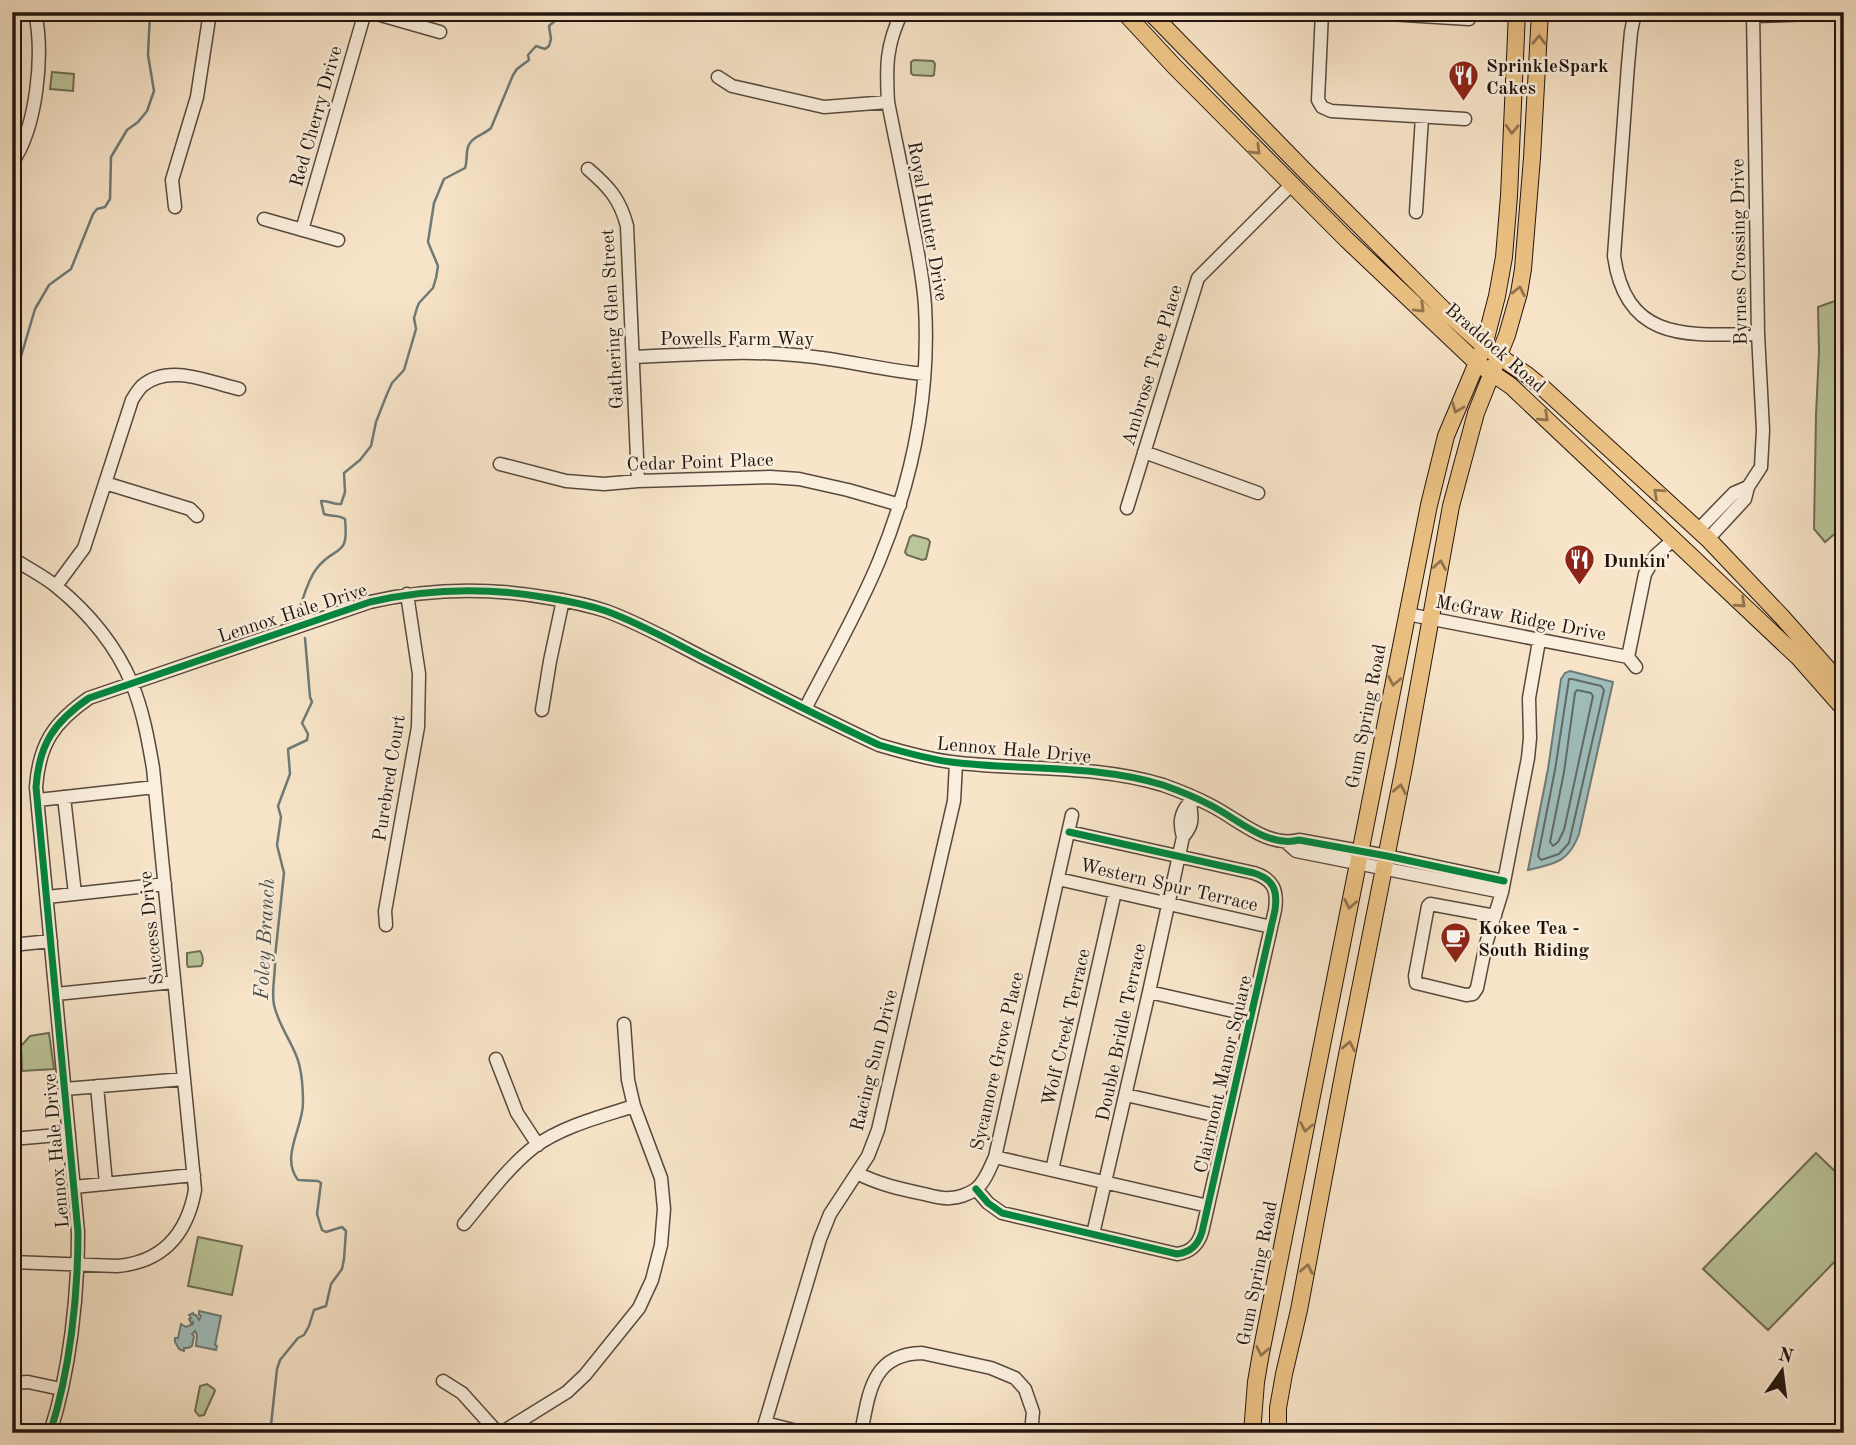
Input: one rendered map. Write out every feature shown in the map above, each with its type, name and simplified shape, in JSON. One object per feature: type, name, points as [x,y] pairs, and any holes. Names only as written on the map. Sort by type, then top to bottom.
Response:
[{"type":"main road","name":"Braddock Road","points":[[1124,12],[1292,185],[1477,363],[1511,386],[1799,658],[1844,709]]},
{"type":"main road","name":"Braddock Road","points":[[1150,12],[1444,310],[1484,346],[1527,374],[1703,534],[1844,687]]},
{"type":"main road","name":"Gum Spring Road","points":[[1252,1433],[1261,1353],[1429,505],[1446,436],[1484,346],[1494,312],[1504,257],[1517,12]]},
{"type":"main road","points":[[1278,1433],[1278,1408],[1284,1374],[1299,1310],[1432,619],[1451,506],[1476,413],[1507,335],[1519,293],[1532,158],[1540,12]]},
{"type":"main road","points":[[1174,66],[1186,66],[1194,70],[1238,113],[1247,112]]},
{"type":"main road","points":[[1292,185],[1301,184],[1345,223],[1351,227],[1363,228]]},
{"type":"main road","points":[[1674,540],[1694,546],[1783,618]]},
{"type":"street","points":[[12,163],[32,114],[38,81],[39,51],[35,12]]},
{"type":"street","points":[[175,207],[172,180],[197,97],[210,12]]},
{"type":"street","points":[[368,12],[440,32]]},
{"type":"street","name":"Red Cherry Drive","points":[[302,230],[368,12]]},
{"type":"street","name":"Royal Hunter Drive","points":[[805,709],[870,582],[900,505],[918,429],[924,374],[925,308],[921,267],[888,102],[886,60],[895,25],[902,12]]},
{"type":"street","points":[[1322,12],[1318,100],[1322,107],[1331,111],[1465,119]]},
{"type":"street","points":[[1356,12],[1469,19]]},
{"type":"street","points":[[1635,12],[1628,65],[1614,256],[1620,285],[1634,308],[1664,329],[1692,335],[1758,334]]},
{"type":"street","points":[[1754,14],[1844,13]]},
{"type":"street","name":"Byrnes Crossing Drive","points":[[1703,534],[1745,499],[1748,487],[1761,467],[1763,430],[1758,334],[1754,14]]},
{"type":"street","points":[[718,77],[732,86],[824,107],[888,102]]},
{"type":"street","points":[[1416,212],[1422,117]]},
{"type":"street","name":"Gathering Glen Street","points":[[588,169],[606,185],[618,201],[627,226],[638,481]]},
{"type":"street","name":"Ambrose Tree Place","points":[[1127,508],[1198,278],[1292,185]]},
{"type":"street","points":[[264,219],[338,240]]},
{"type":"street","name":"Powells Farm Way","points":[[633,357],[795,354],[884,370],[924,374]]},
{"type":"street","points":[[56,586],[84,548],[132,400],[141,386],[164,376],[177,374],[239,389]]},
{"type":"street","points":[[1144,452],[1258,493]]},
{"type":"street","name":"Cedar Point Place","points":[[500,464],[566,481],[604,484],[770,477],[836,487],[900,505]]},
{"type":"street","points":[[105,483],[190,509],[197,516]]},
{"type":"street","name":"McGraw Ridge Drive","points":[[1407,614],[1632,662],[1645,574],[1656,555],[1674,540]]},
{"type":"street","name":"Success Drive","points":[[12,558],[56,586],[93,622],[110,645],[132,684],[147,731],[155,787],[195,1190],[184,1227],[152,1258],[130,1264],[12,1262]]},
{"type":"street","name":"Lennox Hale Drive","points":[[50,1433],[61,1389],[76,1296],[78,1231],[38,800],[38,767],[42,751],[55,729],[89,698],[370,602],[438,591],[497,590],[563,600],[606,611],[879,745],[909,754],[956,763],[1100,772],[1141,779],[1191,799],[1262,835],[1287,843],[1299,840],[1359,858],[1503,887]]},
{"type":"street","name":"Purebred Court","points":[[386,925],[385,911],[418,727],[419,674],[408,594]]},
{"type":"street","points":[[542,710],[563,600]]},
{"type":"street","points":[[1495,916],[1430,904],[1415,975],[1416,983],[1466,995],[1477,988],[1503,887],[1528,758],[1528,698],[1539,641]]},
{"type":"street","name":"Racing Sun Drive","points":[[763,1428],[820,1239],[830,1214],[868,1156],[878,1130],[954,801],[956,763]]},
{"type":"street","points":[[38,800],[155,787]]},
{"type":"street","points":[[64,797],[75,894]]},
{"type":"street","name":"Double Bridle Terrace","points":[[1093,1234],[1183,837],[1180,828],[1183,810],[1191,799]]},
{"type":"street","name":"Sycamore Grove Place","points":[[976,1189],[995,1157],[1072,815]]},
{"type":"street","name":"Clairmont Manor Square","points":[[976,1189],[988,1203],[1002,1213],[1177,1254],[1194,1248],[1200,1238],[1277,895],[1272,883],[1254,873],[1069,832]]},
{"type":"street","name":"Western Spur Terrace","points":[[1058,879],[1271,928]]},
{"type":"street","points":[[47,897],[165,884]]},
{"type":"street","name":"Wolf Creek Terrace","points":[[1052,1170],[1115,892]]},
{"type":"street","points":[[12,945],[51,941]]},
{"type":"street","points":[[56,994],[174,982]]},
{"type":"street","points":[[1149,992],[1251,1015]]},
{"type":"street","points":[[443,1381],[462,1393],[499,1433],[567,1392],[639,1308],[652,1280],[661,1245],[664,1209],[661,1178],[634,1106],[627,1071],[624,1024]]},
{"type":"street","points":[[496,1059],[514,1106],[538,1145]]},
{"type":"street","points":[[65,1089],[184,1079]]},
{"type":"street","points":[[97,1086],[106,1184]]},
{"type":"street","points":[[1126,1095],[1227,1118]]},
{"type":"street","points":[[464,1224],[510,1171],[538,1145],[559,1132],[634,1106]]},
{"type":"street","points":[[12,1139],[69,1134]]},
{"type":"street","points":[[995,1157],[1208,1206]]},
{"type":"street","points":[[857,1172],[888,1186],[938,1197],[950,1198],[976,1189]]},
{"type":"street","points":[[74,1187],[194,1175]]},
{"type":"street","points":[[861,1433],[874,1378],[884,1365],[897,1357],[922,1353],[992,1368],[1015,1378],[1026,1389],[1033,1412],[1031,1433]]},
{"type":"street","points":[[12,1382],[28,1382],[61,1389]]},
{"type":"street","points":[[763,1428],[805,1433]]},
{"type":"green space","points":[[933,61],[934,75],[913,75],[911,62]]},
{"type":"green space","points":[[52,72],[74,74],[73,91],[50,89]]},
{"type":"green space","points":[[1835,301],[1844,309],[1844,526],[1825,542],[1814,529],[1818,307]]},
{"type":"green space","points":[[913,535],[930,542],[926,559],[907,555],[905,552]]},
{"type":"green space","points":[[200,951],[203,958],[201,966],[188,967],[187,953]]},
{"type":"green space","points":[[49,1033],[54,1069],[22,1071],[21,1046],[30,1036]]},
{"type":"green space","points":[[1816,1153],[1844,1180],[1844,1252],[1768,1330],[1703,1269]]},
{"type":"green space","points":[[198,1237],[242,1246],[232,1295],[188,1286]]},
{"type":"green space","points":[[207,1384],[215,1391],[204,1415],[199,1416],[195,1411],[200,1386]]},
{"type":"water","points":[[1570,671],[1613,682],[1575,843],[1571,851],[1560,860],[1528,870],[1548,769],[1561,679]]},
{"type":"water","points":[[199,1311],[221,1316],[216,1350],[196,1346],[195,1331],[192,1334],[192,1346],[184,1348],[184,1351],[179,1349],[175,1338],[178,1338],[181,1324],[186,1327],[193,1324],[189,1315],[193,1313],[199,1320]]},
{"type":"waterway","points":[[12,387],[35,309],[49,285],[71,269],[93,214],[97,209],[105,207],[110,199],[111,157],[127,130],[147,111],[154,91],[148,55],[150,12]]},
{"type":"waterway","name":"Foley Branch","points":[[299,610],[314,572],[343,546],[345,540],[345,519],[324,514],[321,501],[341,504],[345,492],[344,473],[360,460],[371,446],[376,422],[387,394],[392,383],[404,370],[416,329],[414,318],[417,308],[433,288],[438,266],[428,242],[434,203],[444,179],[465,168],[468,145],[491,128],[513,75],[529,60],[528,55],[536,46],[545,49],[549,46],[549,26],[565,12]]},
{"type":"waterway","name":"Foley Branch","points":[[574,12],[584,12]]},
{"type":"waterway","name":"Foley Branch","points":[[273,1433],[271,1425],[280,1360],[298,1338],[304,1335],[314,1310],[326,1306],[331,1284],[342,1269],[346,1231],[342,1227],[326,1232],[322,1230],[317,1214],[321,1183],[298,1180],[293,1171],[292,1152],[303,1103],[302,1078],[298,1060],[278,1018],[273,999],[284,873],[277,845],[281,817],[278,806],[290,774],[288,749],[307,740],[308,734],[302,723],[312,702],[305,638]]},
{"type":"cycle path","points":[[50,1433],[63,1384],[72,1333],[78,1232],[36,787],[41,758],[50,735],[66,716],[89,698],[370,602],[437,592],[526,594],[578,603],[618,616],[879,745],[951,762],[1084,771],[1137,778],[1194,797],[1254,831],[1276,840],[1299,840],[1504,881]]},
{"type":"cycle path","points":[[976,1189],[988,1203],[1002,1213],[1177,1254],[1193,1247],[1202,1232],[1275,910],[1275,891],[1266,878],[1254,873],[1069,832]]},
{"type":"place","name":"SprinkleSpark Cakes","points":[[1463,103]]},
{"type":"place","name":"Dunkin'","points":[[1580,587]]},
{"type":"place","name":"Kokee Tea - South Riding","points":[[1455,965]]}]
